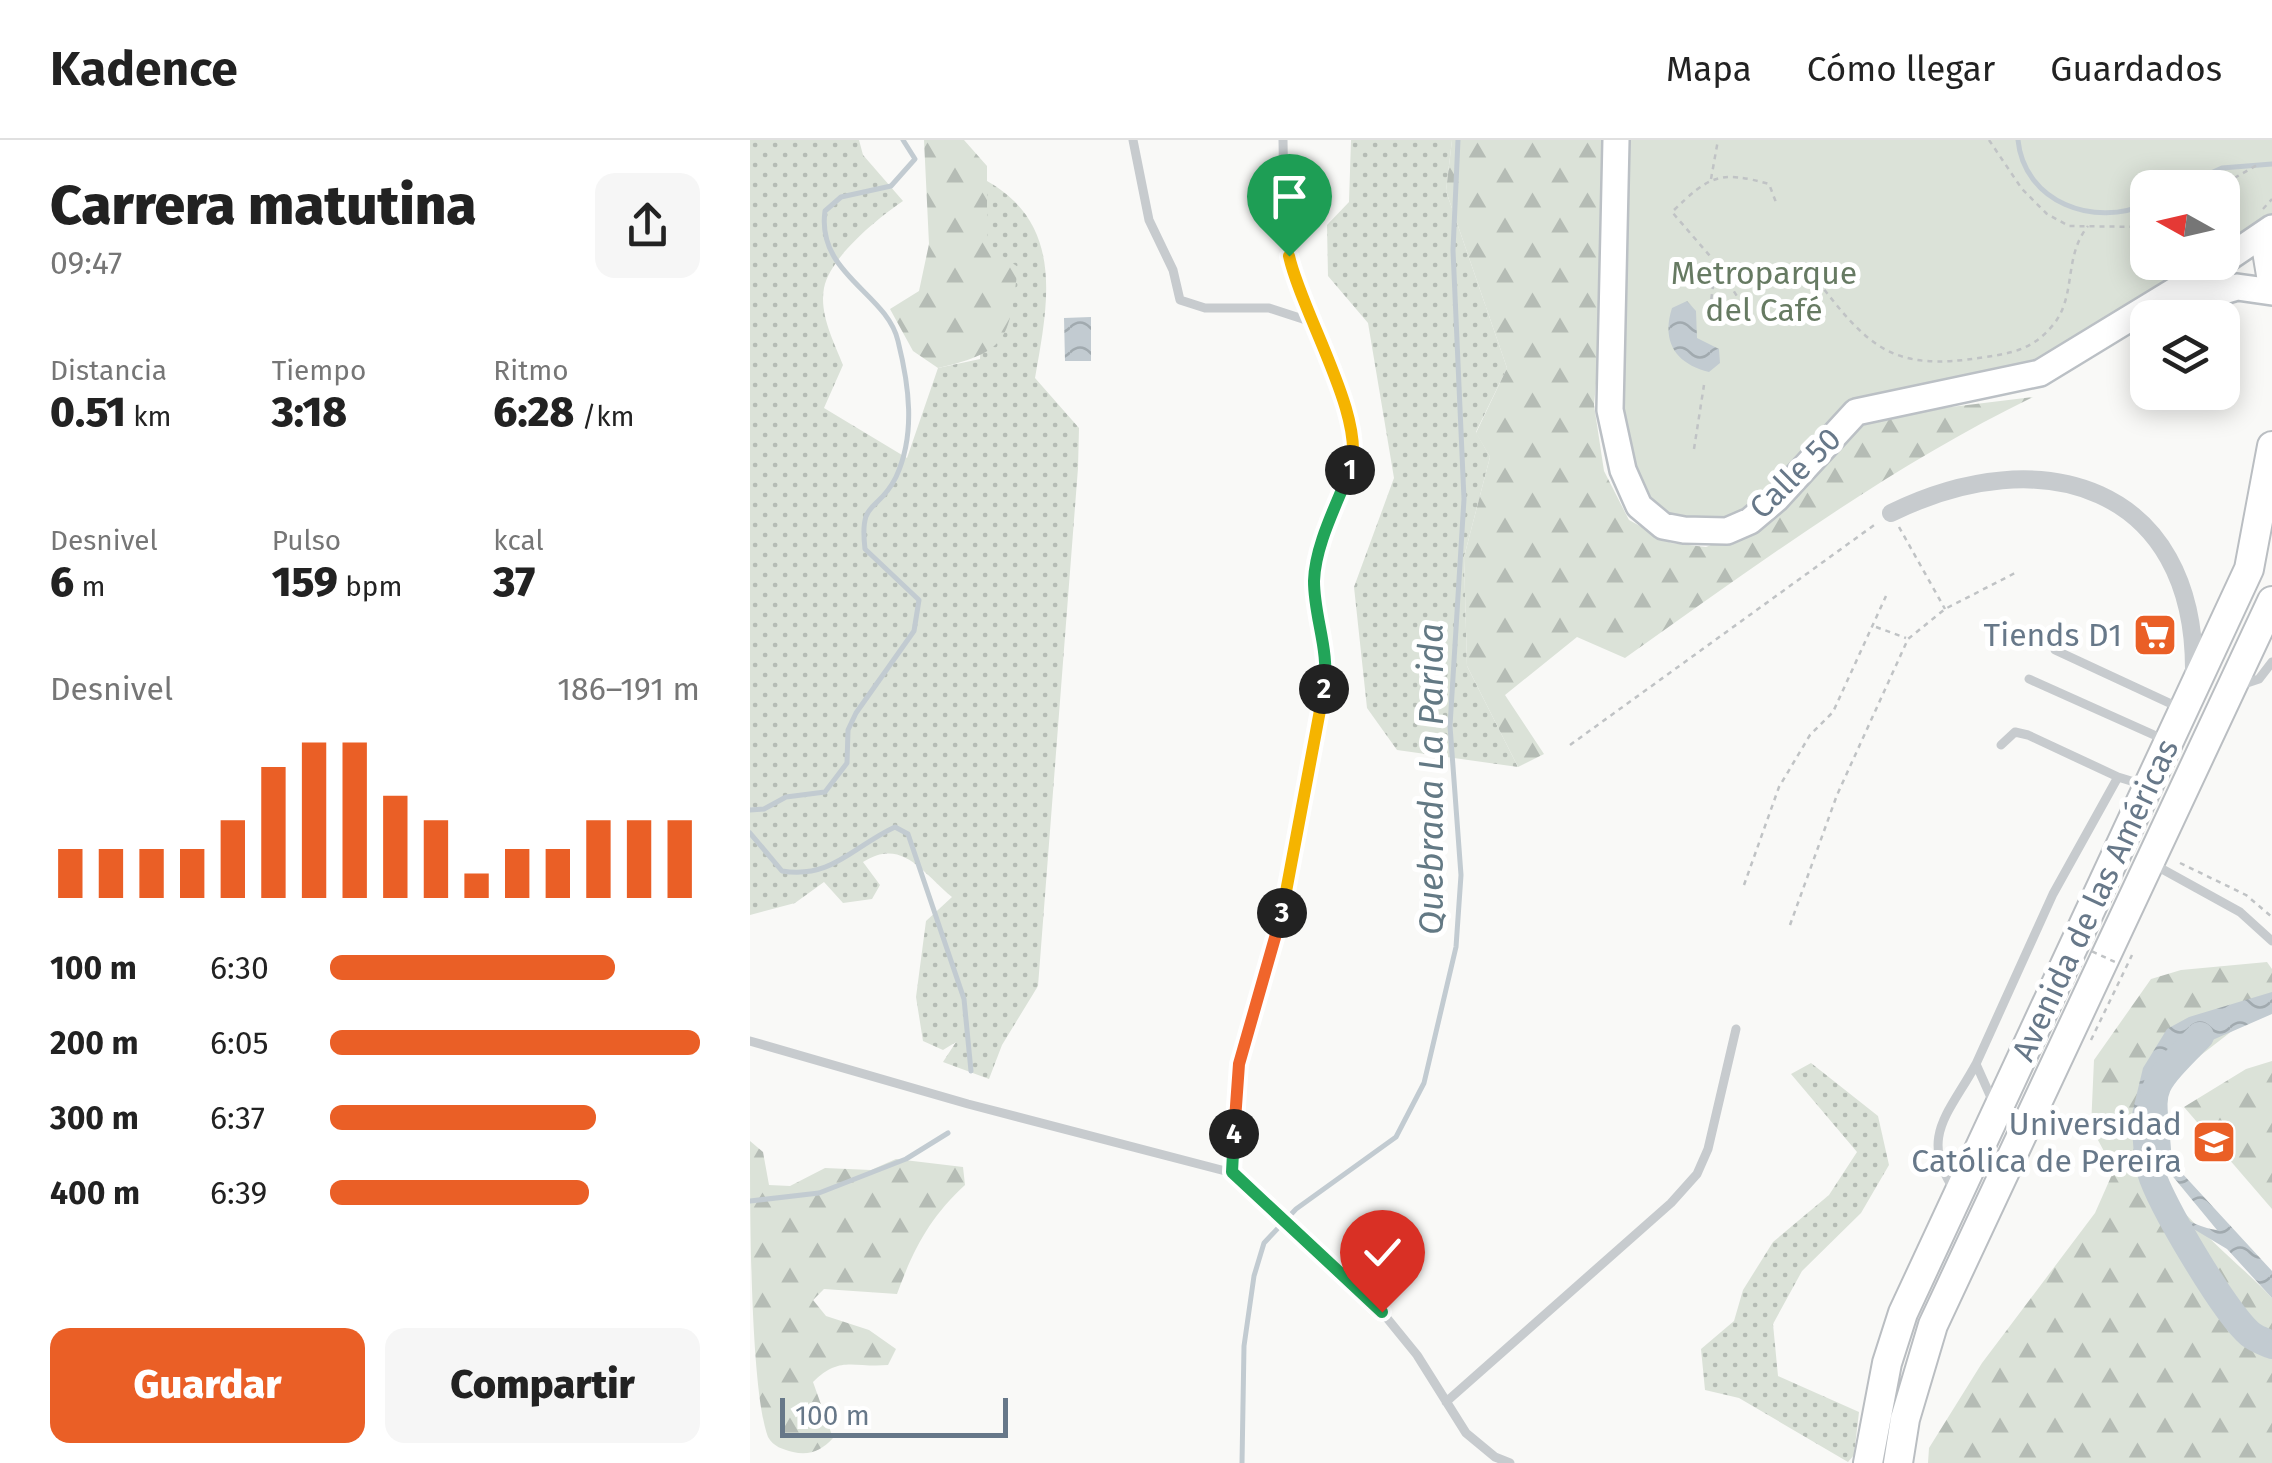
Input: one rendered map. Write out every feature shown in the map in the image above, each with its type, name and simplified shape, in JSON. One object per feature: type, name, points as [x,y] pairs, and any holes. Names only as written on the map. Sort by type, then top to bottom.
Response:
[{"type":"main road","points":[[2272,230],[2267,252],[2272,280]]},
{"type":"main road","name":"Avenida de las Américas","points":[[1868,1463],[1887,1363],[1903,1313],[2168,741],[2188,696],[2207,634],[2249,569],[2272,446]]},
{"type":"main road","name":"Avenida de las Américas","points":[[1898,1463],[1909,1403],[1933,1324],[2272,601]]},
{"type":"street","name":"Calle 50","points":[[1616,140],[1610,410],[1622,470],[1638,506],[1663,526],[1704,533],[1727,531],[1750,521],[1776,499],[1856,412],[2040,373],[2194,280]]},
{"type":"street","name":"Calle 50","points":[[2240,250],[2272,230]]},
{"type":"street","name":"Calle 50","points":[[2129,322],[2218,290],[2253,287],[2272,292]]},
{"type":"street","points":[[1891,513],[1971,482],[2024,478],[2075,484],[2103,493],[2153,530],[2171,558],[2207,634]]},
{"type":"lane","points":[[1133,140],[1148,220],[1173,270],[1180,300],[1205,308],[1269,308],[1309,320]]},
{"type":"lane","points":[[1232,1172],[1239,1064],[1274,952],[1325,682],[1325,640],[1314,588],[1317,553],[1356,453],[1353,422],[1309,320],[1286,234],[1283,140]]},
{"type":"lane","points":[[2055,650],[2118,685],[2188,696]]},
{"type":"lane","points":[[2231,688],[2259,679],[2272,662]]},
{"type":"lane","points":[[2029,679],[2106,709],[2168,741]]},
{"type":"lane","points":[[2001,745],[2015,732],[2028,735],[2146,786]]},
{"type":"lane","points":[[1958,1194],[1940,1168],[1937,1138],[1976,1064],[2053,894],[2118,777]]},
{"type":"lane","points":[[2153,857],[2240,912],[2272,941]]},
{"type":"lane","points":[[1446,1402],[1671,1204],[1696,1174],[1708,1149],[1736,1029]]},
{"type":"lane","points":[[750,1041],[968,1104],[1232,1172],[1382,1312],[1475,1442],[1510,1463]]},
{"type":"lane","points":[[1976,1064],[1997,1112]]},
{"type":"path","points":[[1711,180],[1718,140]]},
{"type":"path","points":[[1989,140],[2022,189],[2047,214],[2069,226],[2130,227]]},
{"type":"path","points":[[2240,174],[2256,165]]},
{"type":"path","points":[[1734,309],[1740,301],[1716,263],[1672,212],[1700,184],[1730,173],[1769,184],[1777,205]]},
{"type":"path","points":[[1812,274],[1868,340],[1898,358],[1936,362],[2025,351],[2052,326],[2066,305],[2070,257],[2088,226]]},
{"type":"path","points":[[1710,308],[1716,263]]},
{"type":"path","points":[[1694,448],[1704,385]]},
{"type":"path","points":[[1570,745],[1891,513],[1945,610]]},
{"type":"path","points":[[1790,925],[1838,795],[1908,639],[1945,610],[2017,572]]},
{"type":"path","points":[[1744,884],[1779,787],[1810,735],[1833,712],[1886,596]]},
{"type":"path","points":[[1874,626],[1908,639]]},
{"type":"path","points":[[2153,857],[2246,894],[2272,917]]},
{"type":"path","points":[[2074,943],[2115,962]]},
{"type":"green space","points":[[750,140],[859,140],[863,155],[903,201],[856,239],[828,276],[824,308],[843,365],[824,408],[907,458],[938,368],[980,359],[987,181],[1012,199],[1029,220],[1040,243],[1046,295],[1035,378],[1079,428],[1078,468],[1038,986],[1002,1045],[989,1079],[943,1062],[956,1042],[943,1050],[923,1041],[916,997],[926,921],[952,897],[911,861],[889,853],[863,862],[880,885],[872,899],[843,903],[824,882],[795,903],[750,915]]},
{"type":"green space","points":[[924,140],[964,140],[987,166],[987,245],[1018,267],[1012,309],[1002,337],[980,355],[938,368],[913,351],[890,309],[919,291],[929,244]]},
{"type":"green space","points":[[1351,140],[1452,140],[1446,191],[1507,368],[1476,432],[1490,457],[1464,557],[1467,666],[1518,767],[1397,750],[1367,708],[1354,587],[1394,478],[1368,323],[1328,276],[1327,225],[1349,202]]},
{"type":"green space","points":[[1452,140],[1609,140],[1605,286],[1594,405],[1604,471],[1629,520],[1671,543],[1706,547],[1767,522],[1812,479],[1827,451],[1869,417],[2033,397],[1875,486],[1625,658],[1577,637],[1505,695],[1544,754],[1518,767],[1467,666],[1464,557],[1490,457],[1476,433],[1507,368],[1446,191]]},
{"type":"green space","name":"Metroparque del Café","points":[[1616,140],[2272,140],[2272,228],[2240,250],[2240,170],[2130,170],[2130,280],[2192,280],[2160,300],[2130,300],[2130,318],[2040,373],[1856,412],[1750,521],[1663,526],[1623,470]]},
{"type":"green space","points":[[2267,962],[2272,969],[2272,1000],[2134,1107],[2134,1132],[2143,1158],[2183,1211],[2272,1298],[2272,1463],[1928,1463],[1929,1448],[1982,1363],[2095,1213],[2114,1170],[2091,1127],[2094,1060],[2151,979],[2181,970]]},
{"type":"green space","points":[[2272,1061],[2272,1209],[2184,1107],[2246,1069]]},
{"type":"green space","points":[[1811,1063],[1878,1116],[1889,1165],[1861,1213],[1802,1271],[1773,1324],[1778,1376],[1859,1412],[1854,1455],[1848,1462],[1739,1398],[1705,1390],[1701,1349],[1734,1321],[1743,1290],[1773,1242],[1829,1195],[1857,1152],[1791,1074]]},
{"type":"green space","points":[[750,1141],[763,1152],[769,1185],[790,1186],[825,1168],[871,1170],[896,1159],[963,1167],[965,1185],[924,1235],[897,1294],[824,1289],[813,1300],[826,1316],[869,1330],[896,1349],[888,1365],[839,1366],[813,1382],[833,1438],[810,1452],[793,1452],[773,1443],[762,1413],[752,1295]]},
{"type":"water","points":[[1687,301],[1696,311],[1697,338],[1719,349],[1720,363],[1709,372],[1680,357],[1670,341],[1672,308]]},
{"type":"water","points":[[1091,317],[1091,361],[1065,361],[1064,318]]},
{"type":"water","points":[[2272,992],[2272,1014],[2185,1052],[2164,1071],[2152,1097],[2157,1146],[2272,1271],[2272,1298],[2227,1249],[2167,1213],[2146,1187],[2134,1155],[2131,1118],[2143,1068],[2167,1029],[2189,1017]],"holes":[[[2154,1163],[2165,1167],[2217,1230],[2194,1223],[2161,1198],[2152,1176]]]},
{"type":"waterway","points":[[750,810],[764,809],[786,797],[825,792],[847,763],[848,730],[856,713],[914,631],[919,600],[865,549],[864,532],[867,513],[896,477],[906,444],[909,409],[902,358],[891,324],[841,267],[825,233],[825,211],[841,197],[891,186],[915,159],[903,140]]},
{"type":"waterway","name":"Quebrada La Parida","points":[[1242,1463],[1244,1346],[1254,1276],[1264,1243],[1296,1209],[1396,1137],[1424,1083],[1456,947],[1461,875],[1450,726],[1464,499],[1453,250],[1458,140]]},
{"type":"waterway","points":[[2018,140],[2023,162],[2033,180],[2048,194],[2085,211],[2130,209]]},
{"type":"waterway","points":[[2218,170],[2272,164]]},
{"type":"waterway","points":[[750,833],[782,871],[799,872],[841,860],[895,827],[908,834],[964,999],[971,1071]]},
{"type":"waterway","points":[[2200,1036],[2159,1081],[2155,1092],[2158,1163],[2151,1172],[2180,1231],[2225,1304],[2250,1334],[2272,1345]]},
{"type":"waterway","points":[[750,1201],[819,1193],[906,1159],[948,1133]]},
{"type":"place","name":"Tiends D1","points":[[2155,635]]},
{"type":"place","name":"Universidad Católica de Pereira","points":[[2214,1142]]},
{"type":"route","points":[[1289,256],[1300,300],[1353,422],[1356,453],[1341,502],[1317,553],[1314,588],[1325,640],[1325,682],[1274,952],[1239,1064],[1232,1172],[1382,1312]]}]
